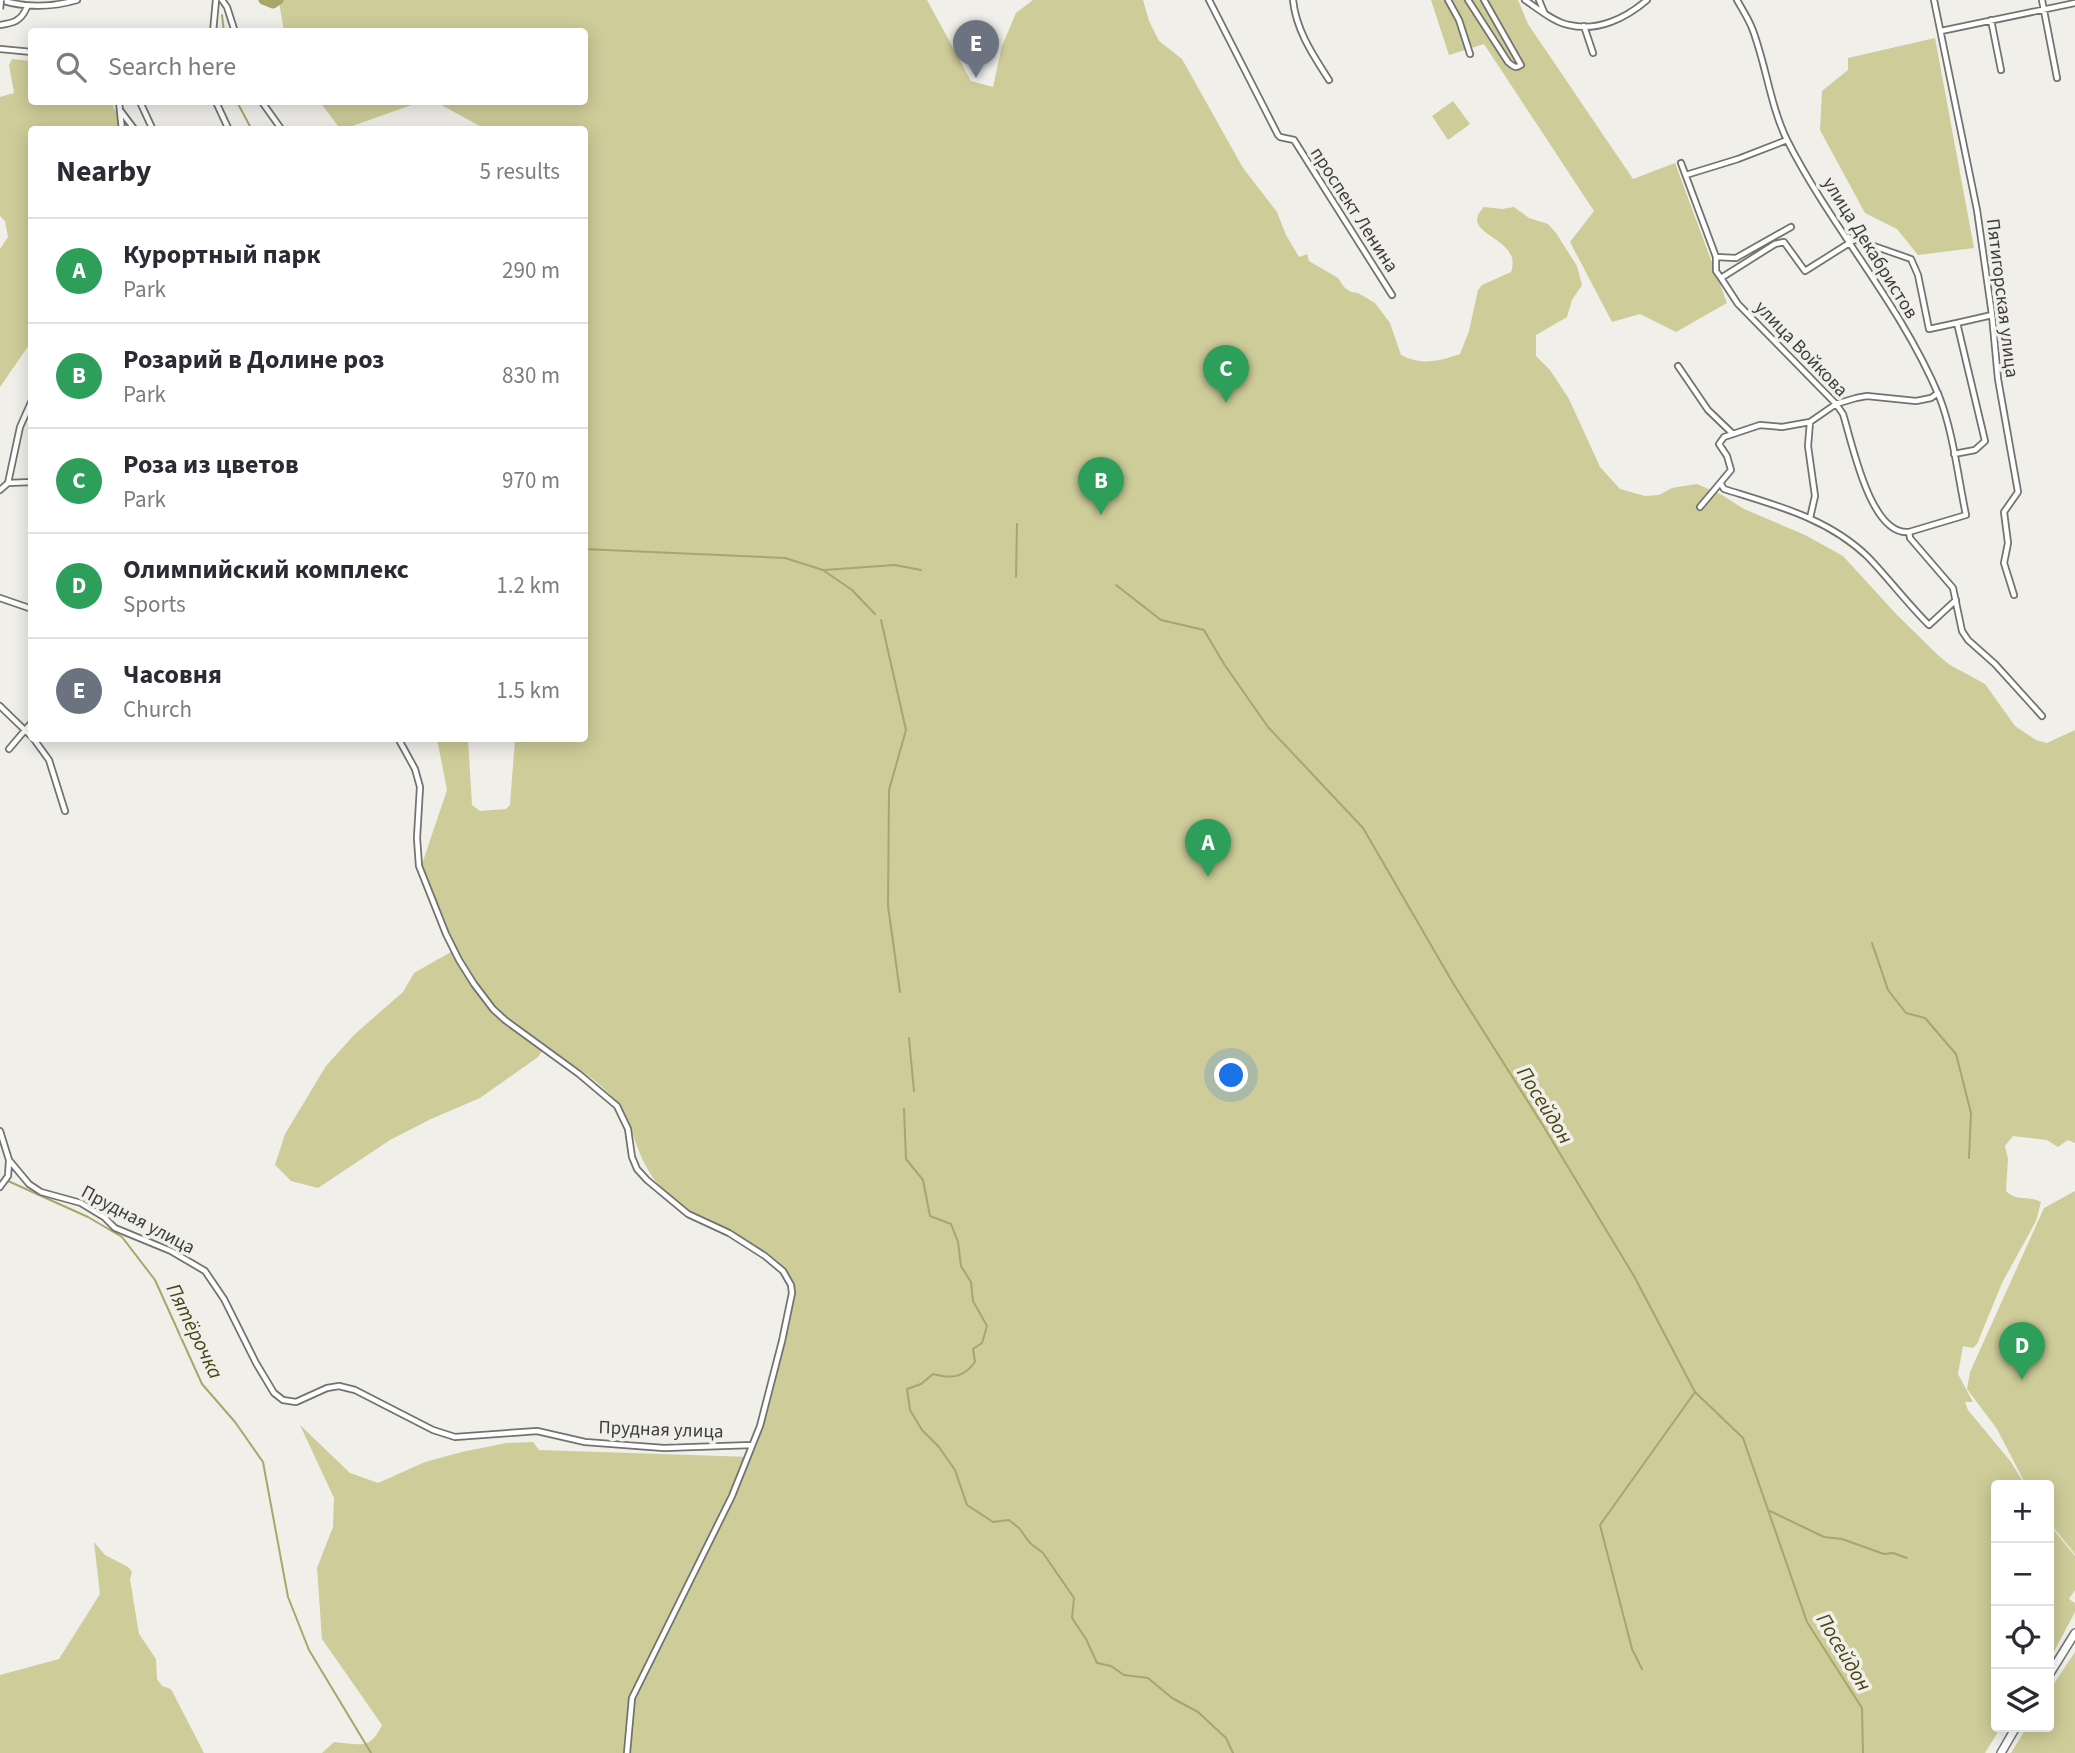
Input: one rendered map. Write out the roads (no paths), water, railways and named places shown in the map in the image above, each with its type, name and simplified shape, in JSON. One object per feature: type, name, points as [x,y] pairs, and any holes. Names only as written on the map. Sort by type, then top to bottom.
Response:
[{"type":"street","points":[[0,10],[0,0],[27,7],[52,6],[77,0]]},
{"type":"street","points":[[213,28],[216,0]]},
{"type":"street","points":[[222,0],[234,28]]},
{"type":"street","name":"проспект Ленина","points":[[1209,0],[1278,135],[1294,140],[1392,295]]},
{"type":"street","points":[[1293,0],[1305,42],[1328,80]]},
{"type":"street","points":[[1448,0],[1459,20],[1470,54]]},
{"type":"street","points":[[1468,0],[1508,62],[1517,67],[1521,65],[1484,0]]},
{"type":"street","points":[[1525,0],[1567,25],[1584,26],[1611,23],[1631,14],[1647,0]]},
{"type":"street","points":[[1539,0],[1544,12]]},
{"type":"street","name":"улица Декабристов","points":[[1737,0],[1752,27],[1787,140],[1876,280],[1938,393],[1966,515],[1909,532]]},
{"type":"street","name":"Пятигорская улица","points":[[1934,0],[1976,209],[1992,315],[1998,379],[2018,492],[2004,512],[2008,543],[2004,563],[2014,595]]},
{"type":"street","points":[[2042,0],[2057,78]]},
{"type":"street","points":[[1941,31],[2075,3]]},
{"type":"street","points":[[0,25],[16,22],[27,7]]},
{"type":"street","points":[[1991,20],[2001,70]]},
{"type":"street","points":[[1584,26],[1594,53]]},
{"type":"street","points":[[0,49],[28,52]]},
{"type":"street","points":[[119,105],[122,126]]},
{"type":"street","points":[[141,105],[151,126]]},
{"type":"street","points":[[217,105],[227,126]]},
{"type":"street","points":[[264,105],[279,126]]},
{"type":"street","points":[[120,109],[132,126]]},
{"type":"street","points":[[1686,175],[1787,140]]},
{"type":"street","points":[[1681,163],[1716,257],[1736,258],[1791,227]]},
{"type":"street","points":[[1721,278],[1775,244],[1784,242],[1805,271],[1849,240],[1911,259],[1918,275],[1929,329],[1992,315]]},
{"type":"street","name":"улица Войкова","points":[[1716,257],[1716,271],[1738,304],[1843,414],[1868,494],[1879,514],[1895,528],[1909,532]]},
{"type":"street","points":[[1954,454],[1975,450],[1985,441],[1957,323]]},
{"type":"street","points":[[1678,366],[1708,410],[1732,434]]},
{"type":"street","points":[[1700,507],[1731,470],[1719,444],[1720,440],[1732,434],[1760,425],[1782,427],[1810,422],[1836,404],[1867,396],[1925,400],[1938,393]]},
{"type":"street","points":[[8,484],[20,427],[28,409]]},
{"type":"street","points":[[1810,422],[1808,446],[1815,496],[1810,518]]},
{"type":"street","points":[[0,490],[8,484],[28,482]]},
{"type":"street","points":[[1721,484],[1724,489],[1810,518],[1838,534],[1866,555],[1929,625],[1956,600]]},
{"type":"street","points":[[1909,532],[1910,538],[1953,588],[1962,631],[1968,640],[2042,716]]},
{"type":"street","points":[[0,598],[28,608]]},
{"type":"street","points":[[0,706],[28,733]]},
{"type":"street","points":[[9,749],[28,728]]},
{"type":"street","points":[[35,742],[49,760],[65,811]]},
{"type":"street","points":[[400,742],[415,769],[420,787],[417,838],[419,866],[432,902],[459,960],[479,990],[505,1020],[579,1074],[617,1106],[628,1129],[632,1157],[637,1169],[647,1180],[688,1214],[729,1233],[765,1256],[789,1278],[792,1293],[782,1341],[753,1444],[732,1496],[632,1698],[627,1753]]},
{"type":"street","name":"Прудная улица","points":[[0,1131],[9,1160],[29,1184],[41,1192],[81,1203],[104,1217],[115,1228],[171,1251],[205,1271],[225,1299],[274,1393],[283,1400],[296,1402],[327,1388],[339,1386],[355,1390],[433,1430],[455,1437],[537,1431],[584,1442],[664,1448],[753,1444]]},
{"type":"street","points":[[0,1186],[8,1176],[9,1160]]},
{"type":"street","points":[[2053,1669],[2075,1633]]},
{"type":"street","points":[[2001,1753],[2013,1732]]},
{"type":"waterway","points":[[263,0],[273,4],[279,0]]},
{"type":"waterway","points":[[222,15],[224,28]]},
{"type":"waterway","points":[[239,105],[250,126]]},
{"type":"waterway","points":[[1016,577],[1017,524]]},
{"type":"waterway","points":[[588,549],[785,558],[823,570],[852,590],[875,614]]},
{"type":"waterway","points":[[824,570],[895,565],[921,570]]},
{"type":"waterway","name":"Посейдон","points":[[1116,585],[1161,620],[1204,630],[1268,727],[1363,828],[1453,983],[1634,1276],[1695,1392],[1743,1438],[1807,1622],[1862,1708],[1863,1753]]},
{"type":"waterway","points":[[881,620],[906,730],[889,790],[888,906],[900,992]]},
{"type":"waterway","points":[[1872,943],[1888,990],[1906,1013],[1925,1018],[1956,1054],[1971,1113],[1969,1158]]},
{"type":"waterway","points":[[909,1038],[914,1091]]},
{"type":"waterway","points":[[904,1109],[906,1159],[923,1180],[930,1216],[951,1224],[958,1242],[961,1266],[971,1282],[973,1301],[987,1326],[982,1343],[973,1349],[975,1362],[966,1371],[951,1377],[933,1374],[921,1384],[907,1389],[910,1410],[922,1430],[939,1447],[955,1470],[967,1505],[993,1522],[1009,1520],[1043,1553],[1074,1598],[1072,1618],[1097,1663],[1111,1666],[1124,1675],[1148,1678],[1172,1698],[1198,1712],[1226,1738],[1233,1753]]},
{"type":"waterway","name":"Пятёрочка","points":[[8,1181],[88,1217],[122,1237],[155,1280],[202,1384],[235,1422],[263,1462],[288,1597],[309,1650],[371,1753]]},
{"type":"waterway","points":[[1642,1669],[1632,1649],[1600,1525],[1695,1392]]},
{"type":"waterway","points":[[1770,1511],[1824,1537],[1842,1539],[1884,1554],[1893,1553],[1907,1558]]},
{"type":"place","name":"Часовня","points":[[976,78]]},
{"type":"place","name":"Роза из цветов","points":[[1226,403]]},
{"type":"place","name":"Розарий в Долине роз","points":[[1101,515]]},
{"type":"place","name":"Курортный парк","points":[[1208,877]]},
{"type":"place","name":"Олимпийский комплекс","points":[[2022,1380]]}]
